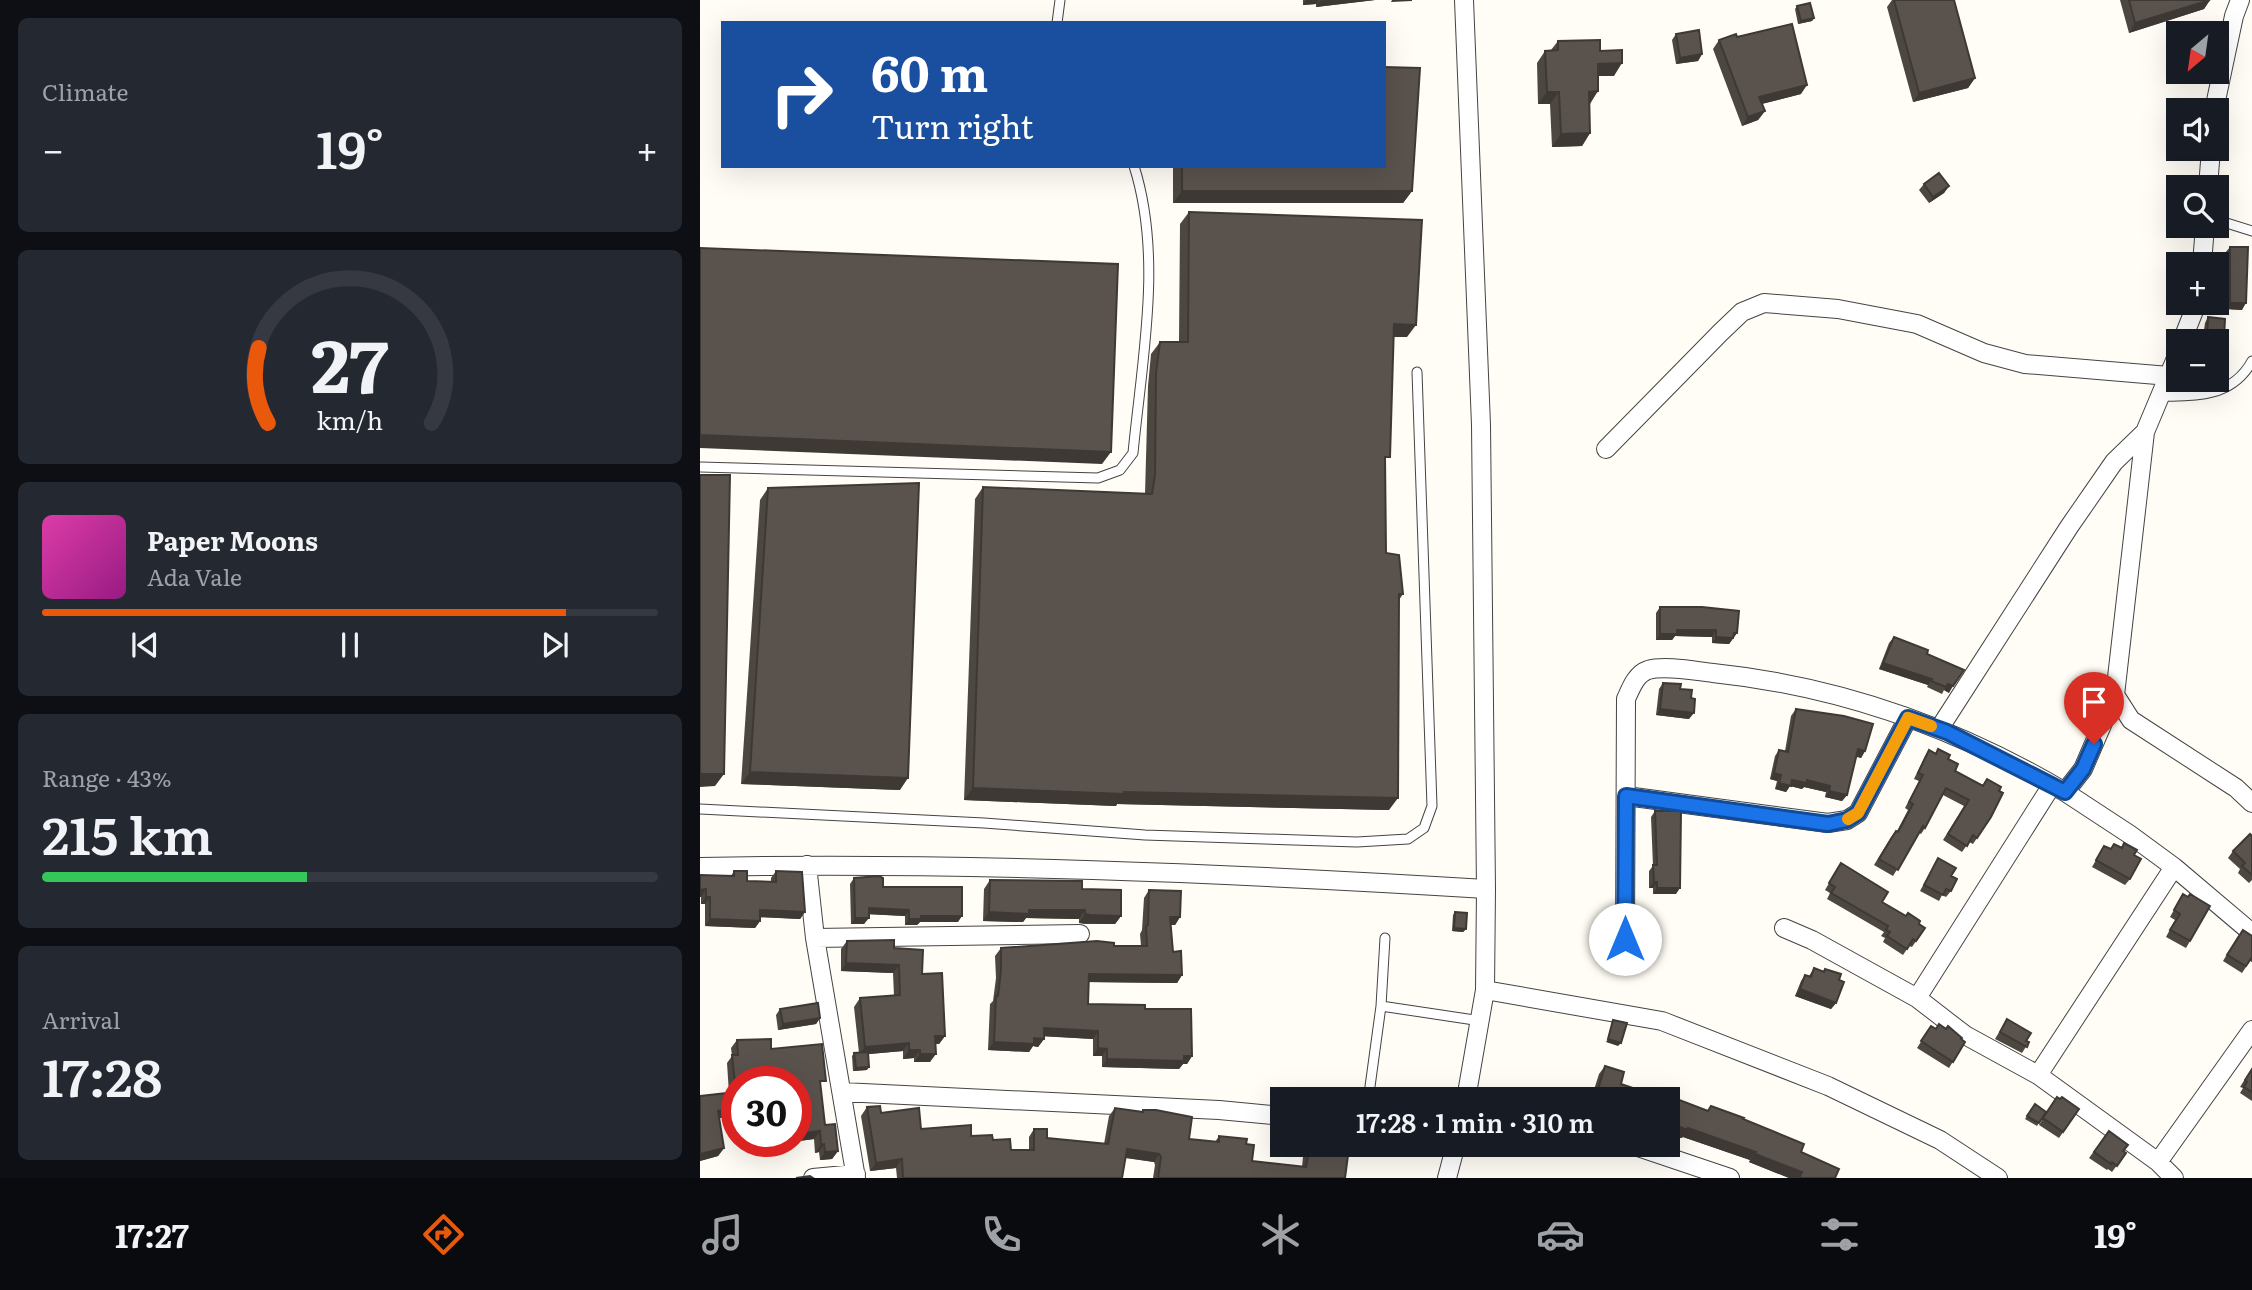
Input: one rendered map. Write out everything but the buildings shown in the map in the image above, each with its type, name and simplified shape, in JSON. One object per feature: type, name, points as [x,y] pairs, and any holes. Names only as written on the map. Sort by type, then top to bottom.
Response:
[{"type":"street","points":[[1464,0],[1480,425],[1486,888],[1485,990],[1468,1087]]},
{"type":"street","points":[[2217,98],[2234,16],[2241,0]]},
{"type":"street","points":[[1606,449],[1742,312],[1763,303],[1838,309],[1917,324],[1984,353],[2025,364],[2166,376]]},
{"type":"street","points":[[1917,998],[2059,788],[2083,769],[2115,695],[2145,432],[2166,384]]},
{"type":"street","points":[[1939,729],[2114,462],[2145,432]]},
{"type":"street","points":[[1625,939],[1626,699],[1634,681],[1648,670],[1679,669],[1746,676],[1859,700],[1939,729],[2059,788],[2174,867],[2252,933]]},
{"type":"street","points":[[2115,695],[2131,720],[2236,788],[2252,803]]},
{"type":"street","points":[[1626,796],[1828,824],[1847,820],[1858,813],[1908,718]]},
{"type":"street","points":[[807,865],[815,938],[856,1176],[813,1178]]},
{"type":"street","points":[[700,866],[1090,869],[1486,888]]},
{"type":"street","points":[[2038,1075],[2174,867]]},
{"type":"street","points":[[1784,928],[1812,940],[1917,998],[1965,1035],[2038,1075],[2158,1162],[2174,1178]]},
{"type":"street","points":[[815,938],[1080,934]]},
{"type":"street","points":[[1485,990],[1662,1021],[1828,1086],[1940,1140],[1998,1178]]},
{"type":"street","points":[[2158,1162],[2252,1030]]},
{"type":"street","points":[[842,1092],[1270,1115]]},
{"type":"street","points":[[1447,1178],[1453,1157]]},
{"type":"street","points":[[1668,1157],[1730,1178]]},
{"type":"lane","points":[[1057,21],[1060,0]]},
{"type":"lane","points":[[700,467],[1098,478],[1120,470],[1133,453],[1149,285],[1149,236],[1142,189],[1135,168]]},
{"type":"lane","points":[[2229,224],[2252,231]]},
{"type":"lane","points":[[2161,396],[2199,397],[2230,387],[2252,361]]},
{"type":"lane","points":[[700,809],[984,823],[1145,835],[1357,842],[1408,839],[1424,828],[1432,806],[1417,372]]},
{"type":"lane","points":[[1369,1087],[1381,1006],[1385,939]]},
{"type":"lane","points":[[1381,1006],[1481,1021]]},
{"type":"slow traffic","points":[[1848,819],[1858,813],[1908,718],[1931,726]]},
{"type":"route","points":[[1625,939],[1626,796],[1828,824],[1847,820],[1858,813],[1908,718],[1947,732],[2065,792],[2083,769],[2094,744]]}]
